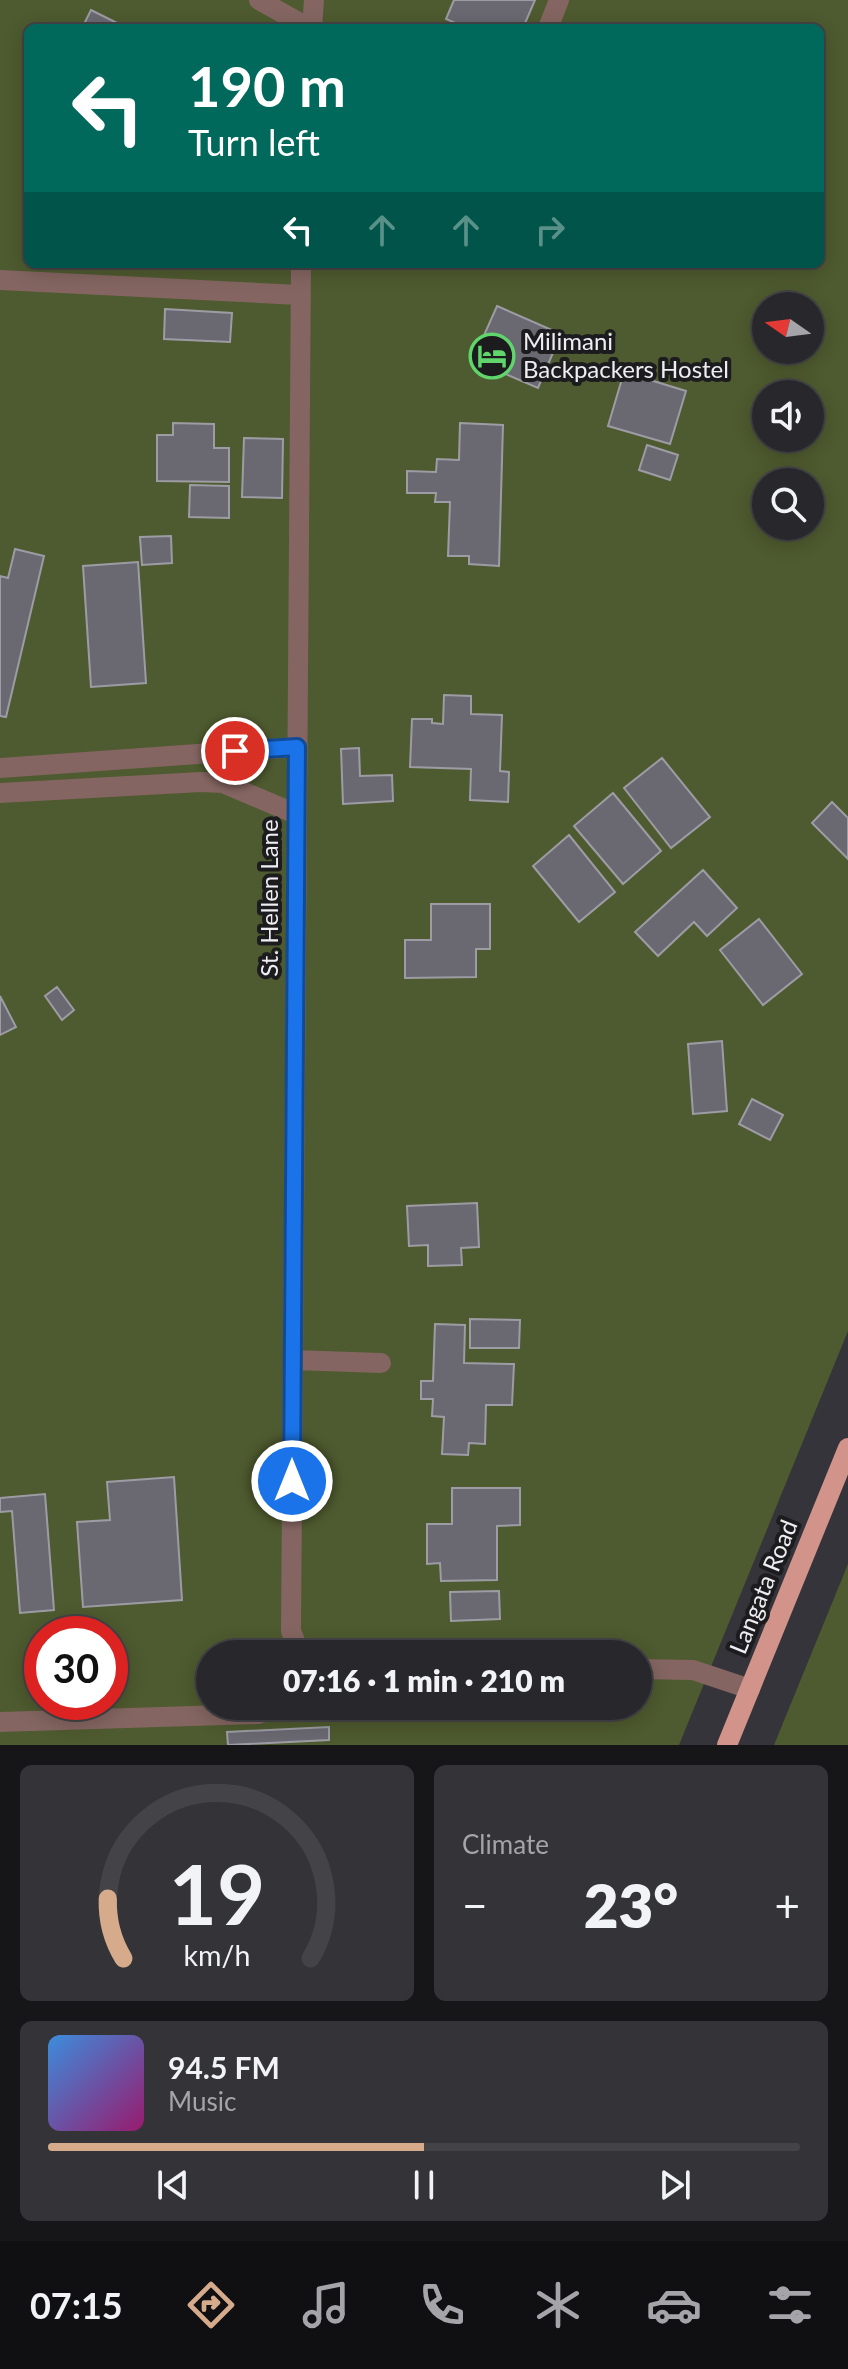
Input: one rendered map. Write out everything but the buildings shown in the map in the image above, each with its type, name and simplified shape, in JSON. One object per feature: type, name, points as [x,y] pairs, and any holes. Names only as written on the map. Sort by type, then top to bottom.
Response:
[{"type":"main road","name":"Langata Road","points":[[727,1745],[848,1448]]},
{"type":"street","points":[[259,0],[304,24]]},
{"type":"street","points":[[311,24],[314,0]]},
{"type":"street","points":[[550,24],[559,0]]},
{"type":"street","name":"St. Hellen Lane","points":[[295,1640],[291,1631],[301,268]]},
{"type":"street","points":[[0,280],[299,295]]},
{"type":"street","points":[[0,768],[297,747]]},
{"type":"street","points":[[0,793],[223,783],[296,814]]},
{"type":"street","points":[[293,1360],[381,1363]]},
{"type":"street","points":[[652,1669],[693,1670],[750,1689]]},
{"type":"street","points":[[0,1722],[196,1716]]},
{"type":"green space","points":[[0,0],[848,0],[848,1331],[679,1745],[0,1745]]},
{"type":"green space","points":[[848,1564],[848,1745],[774,1745]]},
{"type":"place","name":"Milimani Backpackers Hostel","points":[[492,356]]},
{"type":"route","points":[[235,751],[297,747],[292,1481]]}]
